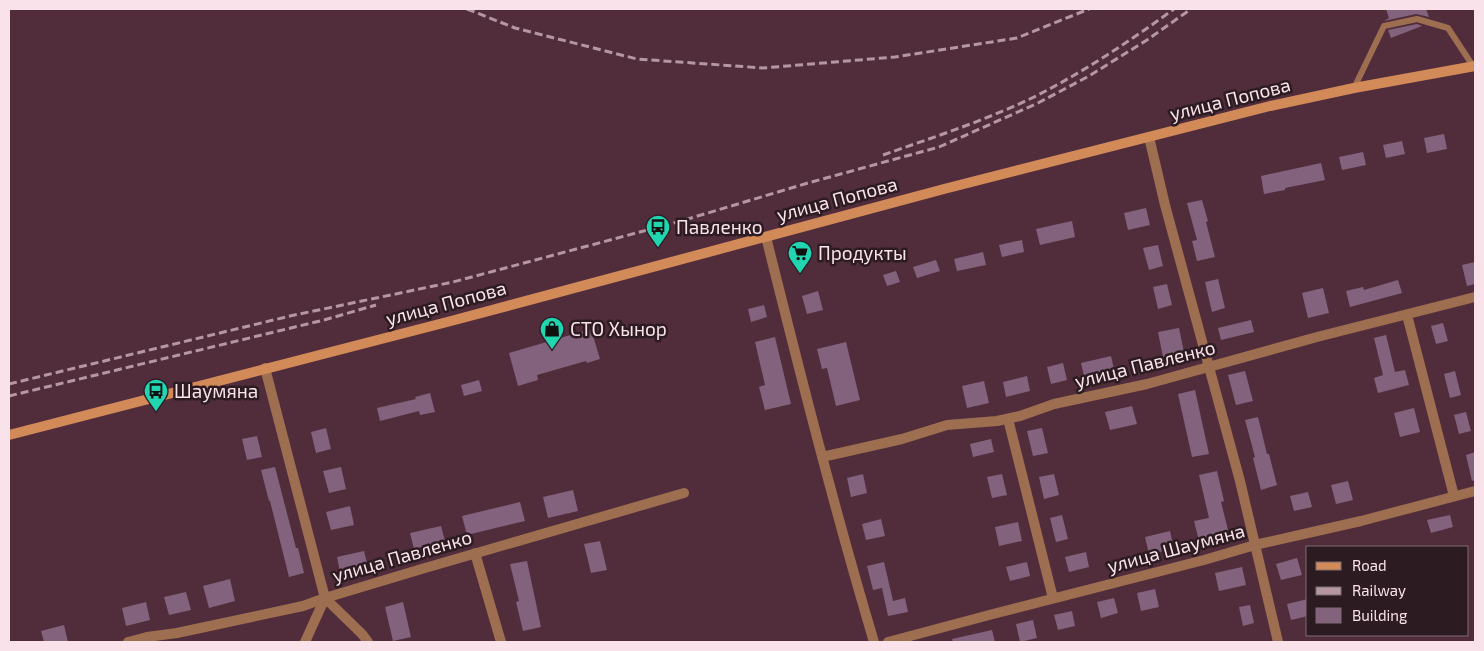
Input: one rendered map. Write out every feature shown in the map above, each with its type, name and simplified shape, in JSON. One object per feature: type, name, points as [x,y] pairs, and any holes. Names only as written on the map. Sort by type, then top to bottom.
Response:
[{"type":"main road","name":"улица Попова","points":[[9,435],[461,318],[944,188],[1270,106],[1354,88],[1474,66]]},
{"type":"street","points":[[1149,137],[1165,205],[1240,480],[1278,642]]},
{"type":"street","points":[[766,236],[807,402],[874,642]]},
{"type":"street","name":"улица Павленко","points":[[822,457],[902,439],[947,425],[997,422],[1054,404],[1147,384],[1209,366],[1475,297]]},
{"type":"street","points":[[1407,315],[1454,496]]},
{"type":"street","points":[[265,368],[325,598],[368,642]]},
{"type":"street","points":[[1008,419],[1053,598]]},
{"type":"street","name":"улица Шаумяна","points":[[888,642],[1255,545],[1361,521],[1475,490]]},
{"type":"street","name":"улица Павленко","points":[[128,642],[147,637],[178,638],[304,606],[475,553],[684,494]]},
{"type":"street","points":[[475,553],[501,642]]},
{"type":"street","points":[[305,642],[325,598]]},
{"type":"lane","points":[[1354,88],[1384,26],[1417,19],[1448,28],[1474,66]]},
{"type":"building","points":[[1386,9],[1426,9],[1429,17],[1416,14],[1384,21],[1389,18]]},
{"type":"building","points":[[1417,24],[1422,26],[1391,38],[1388,30]]},
{"type":"building","points":[[1444,134],[1447,149],[1427,153],[1424,138]]},
{"type":"building","points":[[1402,141],[1405,154],[1386,158],[1383,145]]},
{"type":"building","points":[[1363,152],[1366,165],[1342,170],[1339,157]]},
{"type":"building","points":[[1321,163],[1325,180],[1264,194],[1261,176]]},
{"type":"building","points":[[1202,200],[1215,257],[1197,261],[1192,241],[1197,240],[1187,203]]},
{"type":"building","points":[[1146,208],[1150,225],[1128,230],[1124,213]]},
{"type":"building","points":[[1072,221],[1075,237],[1040,245],[1036,229]]},
{"type":"building","points":[[1022,240],[1024,252],[1002,257],[999,245]]},
{"type":"building","points":[[1158,245],[1163,266],[1149,270],[1143,248]]},
{"type":"building","points":[[983,252],[986,265],[957,271],[954,259]]},
{"type":"building","points":[[936,260],[940,271],[917,278],[913,267]]},
{"type":"building","points":[[1475,262],[1475,284],[1467,286],[1462,265]]},
{"type":"building","points":[[896,271],[900,282],[887,286],[883,275]]},
{"type":"building","points":[[1218,279],[1225,308],[1212,312],[1205,282]]},
{"type":"building","points":[[1398,280],[1402,293],[1350,307],[1346,291],[1363,287],[1364,290]]},
{"type":"building","points":[[1167,284],[1172,305],[1158,309],[1153,287]]},
{"type":"building","points":[[1323,288],[1329,313],[1308,318],[1302,293]]},
{"type":"building","points":[[818,291],[823,310],[807,314],[802,296]]},
{"type":"building","points":[[764,305],[767,317],[751,322],[748,309]]},
{"type":"building","points":[[1251,320],[1254,332],[1221,340],[1218,328]]},
{"type":"building","points":[[1443,323],[1448,341],[1436,344],[1431,326]]},
{"type":"building","points":[[1179,328],[1184,352],[1163,357],[1158,332]]},
{"type":"building","points":[[591,329],[600,359],[587,363],[586,361],[537,375],[538,380],[518,386],[509,353]]},
{"type":"building","points":[[1386,335],[1395,372],[1405,370],[1409,385],[1378,393],[1374,378],[1383,375],[1374,338]]},
{"type":"building","points":[[775,337],[791,404],[765,410],[759,387],[765,385],[755,342]]},
{"type":"building","points":[[846,342],[860,400],[836,406],[827,368],[822,369],[817,349]]},
{"type":"building","points":[[1111,356],[1114,369],[1084,376],[1081,363]]},
{"type":"building","points":[[1063,363],[1067,380],[1051,384],[1047,367]]},
{"type":"building","points":[[1245,371],[1253,401],[1236,405],[1228,375]]},
{"type":"building","points":[[1455,371],[1461,395],[1450,398],[1444,374]]},
{"type":"building","points":[[1027,376],[1030,391],[1006,397],[1003,382]]},
{"type":"building","points":[[479,380],[482,391],[464,396],[461,385]]},
{"type":"building","points":[[984,381],[989,403],[967,408],[962,386]]},
{"type":"building","points":[[1195,390],[1209,454],[1192,457],[1178,394]]},
{"type":"building","points":[[430,393],[435,412],[420,415],[419,411],[380,421],[377,408],[416,399],[415,397]]},
{"type":"building","points":[[1132,406],[1137,424],[1110,430],[1105,412]]},
{"type":"building","points":[[1414,408],[1420,432],[1400,437],[1394,413]]},
{"type":"building","points":[[1466,412],[1471,431],[1459,434],[1454,415]]},
{"type":"building","points":[[1258,417],[1277,485],[1261,490],[1253,458],[1255,457],[1245,420]]},
{"type":"building","points":[[326,428],[331,449],[316,453],[311,432]]},
{"type":"building","points":[[1042,428],[1048,453],[1033,456],[1027,431]]},
{"type":"building","points":[[257,436],[262,457],[247,460],[242,439]]},
{"type":"building","points":[[991,439],[994,452],[973,457],[970,444]]},
{"type":"building","points":[[1475,452],[1475,480],[1472,481],[1466,455]]},
{"type":"building","points":[[275,467],[304,573],[289,577],[261,470]]},
{"type":"building","points":[[341,467],[346,489],[329,493],[323,471]]},
{"type":"building","points":[[1217,471],[1224,501],[1221,502],[1230,538],[1200,545],[1194,521],[1209,518],[1199,475]]},
{"type":"building","points":[[863,474],[867,493],[851,497],[847,478]]},
{"type":"building","points":[[1002,474],[1007,495],[992,498],[987,477]]},
{"type":"building","points":[[1054,474],[1059,495],[1044,499],[1039,477]]},
{"type":"building","points":[[1348,481],[1353,500],[1336,504],[1331,485]]},
{"type":"building","points":[[573,490],[578,511],[548,518],[543,497]]},
{"type":"building","points":[[1308,492],[1312,507],[1294,511],[1290,496]]},
{"type":"building","points":[[520,502],[525,521],[467,535],[462,516]]},
{"type":"building","points":[[350,506],[354,525],[331,530],[326,512]]},
{"type":"building","points":[[1062,515],[1068,539],[1056,542],[1050,518]]},
{"type":"building","points":[[1450,515],[1453,527],[1431,533],[1427,520]]},
{"type":"building","points":[[881,519],[885,536],[866,540],[862,524]]},
{"type":"building","points":[[1018,522],[1022,541],[999,546],[995,527]]},
{"type":"building","points":[[441,526],[445,541],[414,549],[410,533]]},
{"type":"building","points":[[1170,531],[1174,549],[1149,554],[1145,537]]},
{"type":"building","points":[[600,541],[607,570],[591,573],[584,544]]},
{"type":"building","points":[[364,551],[369,571],[341,577],[337,557]]},
{"type":"building","points":[[1086,552],[1089,567],[1069,572],[1065,557]]},
{"type":"building","points":[[1297,558],[1302,575],[1281,580],[1276,564]]},
{"type":"building","points":[[527,561],[541,627],[523,631],[516,602],[519,601],[510,564]]},
{"type":"building","points":[[884,562],[893,601],[905,598],[908,612],[888,616],[882,588],[873,590],[867,566]]},
{"type":"building","points":[[1027,562],[1030,576],[1010,581],[1006,567]]},
{"type":"building","points":[[1242,567],[1246,585],[1219,591],[1215,573]]},
{"type":"building","points":[[230,579],[235,601],[209,608],[203,586]]},
{"type":"building","points":[[1155,589],[1159,607],[1141,611],[1137,593]]},
{"type":"building","points":[[186,592],[191,610],[169,615],[164,597]]},
{"type":"building","points":[[1114,598],[1118,613],[1101,618],[1097,602]]},
{"type":"building","points":[[1306,599],[1306,616],[1291,620],[1287,604]]},
{"type":"building","points":[[146,602],[150,620],[126,626],[122,608]]},
{"type":"building","points":[[403,602],[411,637],[393,641],[385,607]]},
{"type":"building","points":[[1250,605],[1254,623],[1243,626],[1239,607]]},
{"type":"building","points":[[1072,611],[1075,626],[1058,630],[1054,615]]},
{"type":"building","points":[[1033,620],[1037,638],[1020,642],[1016,624]]},
{"type":"building","points":[[64,625],[68,642],[44,642],[41,631]]},
{"type":"building","points":[[992,630],[995,642],[953,642],[952,639]]},
{"type":"railway","points":[[467,9],[515,28],[637,59],[763,68],[895,57],[1017,38],[1089,9]]},
{"type":"railway","points":[[883,155],[980,120],[1036,96],[1107,55],[1174,9]]},
{"type":"railway","points":[[9,384],[290,316],[453,282],[681,221],[808,183],[939,147],[1038,103],[1089,76],[1147,40],[1191,9]]},
{"type":"railway","points":[[9,396],[324,320],[376,305]]},
{"type":"place","name":"Павленко","points":[[658,248]]},
{"type":"place","name":"Продукты","points":[[800,274]]},
{"type":"place","name":"СТО Хынор","points":[[552,350]]},
{"type":"place","name":"Шаумяна","points":[[156,412]]}]
